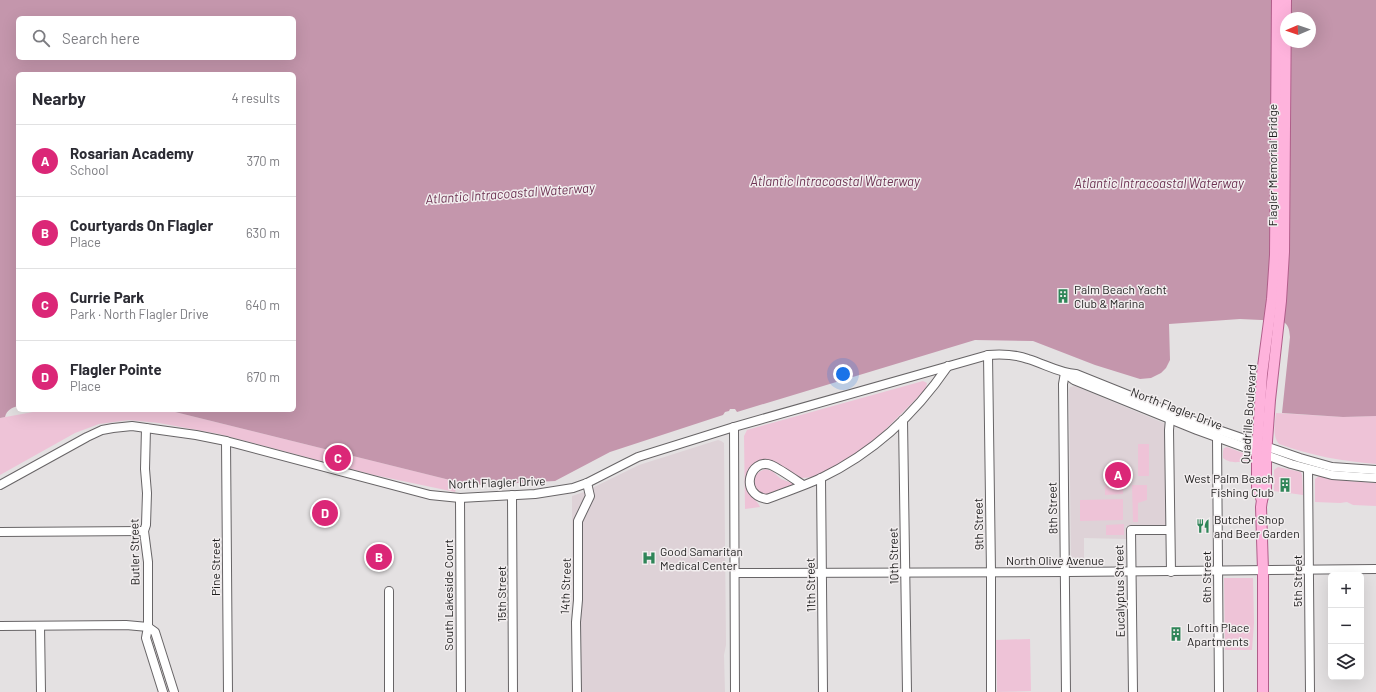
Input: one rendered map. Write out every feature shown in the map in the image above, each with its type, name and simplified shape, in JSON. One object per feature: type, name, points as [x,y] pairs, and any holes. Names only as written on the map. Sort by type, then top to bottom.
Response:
[{"type":"main road","name":"Flagler Memorial Bridge","points":[[1272,330],[1276,239],[1277,0]]},
{"type":"main road","name":"Flagler Memorial Bridge","points":[[1272,330],[1282,284],[1285,236],[1286,0]]},
{"type":"main road","name":"Quadrille Boulevard","points":[[1263,692],[1262,500],[1266,488],[1262,449],[1271,388],[1272,330]]},
{"type":"street","name":"North Flagler Drive","points":[[0,485],[95,433],[121,427],[146,428],[226,441],[430,495],[460,498],[553,492],[573,488],[587,483],[638,457],[734,427],[988,355],[1023,357],[1066,373],[1076,374],[1308,469],[1332,475],[1376,478]]},
{"type":"street","name":"9th Street","points":[[988,355],[991,692]]},
{"type":"street","points":[[803,485],[770,465],[763,465],[755,469],[750,479],[750,487],[754,493],[767,499],[803,485],[821,478],[857,457],[889,434],[927,395],[948,366]]},
{"type":"street","name":"North Flagler Drive","points":[[1066,373],[1074,380],[1217,437],[1332,467],[1376,470]]},
{"type":"street","name":"8th Street","points":[[1066,373],[1063,384],[1066,692]]},
{"type":"street","points":[[1170,419],[1171,572]]},
{"type":"street","name":"10th Street","points":[[903,420],[907,692]]},
{"type":"street","points":[[734,427],[735,692]]},
{"type":"street","name":"Butler Street","points":[[146,428],[145,469],[147,492],[146,523],[144,531],[148,562],[148,627],[146,638],[163,692]]},
{"type":"street","name":"6th Street","points":[[1217,437],[1219,692]]},
{"type":"street","name":"Pine Street","points":[[226,441],[228,692]]},
{"type":"street","name":"5th Street","points":[[1308,469],[1310,692]]},
{"type":"street","name":"11th Street","points":[[821,478],[823,692]]},
{"type":"street","name":"14th Street","points":[[577,692],[576,622],[578,600],[578,521],[590,496],[587,483]]},
{"type":"street","name":"15th Street","points":[[512,495],[513,692]]},
{"type":"street","name":"South Lakeside Court","points":[[460,498],[461,692]]},
{"type":"street","name":"Eucalyptus Street","points":[[1133,692],[1131,530],[1170,530]]},
{"type":"street","points":[[0,532],[144,531]]},
{"type":"street","name":"North Olive Avenue","points":[[735,573],[1376,570]]},
{"type":"street","points":[[389,591],[389,692]]},
{"type":"street","points":[[0,626],[126,625],[148,627],[155,632],[174,692]]},
{"type":"street","points":[[40,626],[41,692]]},
{"type":"shaded area","points":[[923,381],[927,383],[927,388],[878,437],[845,461],[816,477],[800,478],[759,463],[747,475],[747,484],[750,494],[760,507],[745,509],[744,436],[747,430]]},
{"type":"shaded area","points":[[1075,386],[1166,424],[1168,527],[1126,526],[1126,539],[1084,538],[1084,565],[1071,565],[1069,390],[1070,387]]},
{"type":"shaded area","points":[[33,412],[175,412],[458,482],[455,492],[374,475],[219,434],[159,423],[129,420],[99,424],[75,433],[0,475],[0,418]]},
{"type":"shaded area","points":[[1276,413],[1343,417],[1376,416],[1376,464],[1327,457],[1279,444],[1275,437]]},
{"type":"shaded area","name":"Good Samaritan Medical Center","points":[[718,440],[724,443],[725,692],[573,692],[572,496],[584,492],[639,465]]},
{"type":"shaded area","points":[[1138,444],[1149,444],[1149,476],[1138,476]]},
{"type":"shaded area","points":[[1227,447],[1243,453],[1245,456],[1250,458],[1250,464],[1243,462],[1230,462],[1223,458],[1224,448]]},
{"type":"shaded area","points":[[1278,467],[1301,472],[1303,495],[1274,491],[1274,470]]},
{"type":"shaded area","points":[[765,469],[772,471],[781,479],[792,483],[793,486],[765,495],[757,493],[753,481],[754,478],[757,473]]},
{"type":"shaded area","points":[[1319,476],[1348,481],[1376,483],[1376,506],[1353,505],[1347,502],[1315,502],[1315,479]]},
{"type":"shaded area","points":[[1123,484],[1123,494],[1105,495],[1105,485]]},
{"type":"shaded area","points":[[1132,485],[1147,485],[1147,500],[1138,503],[1138,522],[1133,522]]},
{"type":"shaded area","points":[[1123,499],[1123,520],[1080,521],[1080,500]]},
{"type":"shaded area","points":[[1124,524],[1124,535],[1106,535],[1106,525]]},
{"type":"shaded area","points":[[1224,578],[1253,578],[1254,623],[1252,650],[1225,650]]},
{"type":"shaded area","points":[[1030,639],[1031,691],[997,692],[996,640]]},
{"type":"water","name":"Atlantic Intracoastal Waterway","points":[[0,0],[1376,0],[1376,416],[1343,417],[1282,413],[1290,337],[1288,328],[1282,321],[1240,319],[1169,324],[1170,360],[1166,368],[1161,373],[1151,378],[1140,379],[1095,365],[1033,341],[975,340],[737,412],[735,409],[730,409],[723,415],[610,452],[555,481],[482,485],[458,482],[175,412],[296,412],[296,72],[16,72],[16,407],[7,413],[5,417],[0,418]]},
{"type":"place","name":"Palm Beach Yacht Club & Marina","points":[[1063,296]]},
{"type":"place","name":"Currie Park","points":[[338,458]]},
{"type":"place","name":"Rosarian Academy","points":[[1118,475]]},
{"type":"place","name":"West Palm Beach Fishing Club","points":[[1285,485]]},
{"type":"place","name":"Flagler Pointe","points":[[325,513]]},
{"type":"place","name":"Butcher Shop and Beer Garden","points":[[1203,526]]},
{"type":"place","name":"Courtyards On Flagler","points":[[379,557]]},
{"type":"place","name":"Good Samaritan Medical Center","points":[[649,558]]},
{"type":"place","name":"Loftin Place Apartments","points":[[1176,634]]}]
